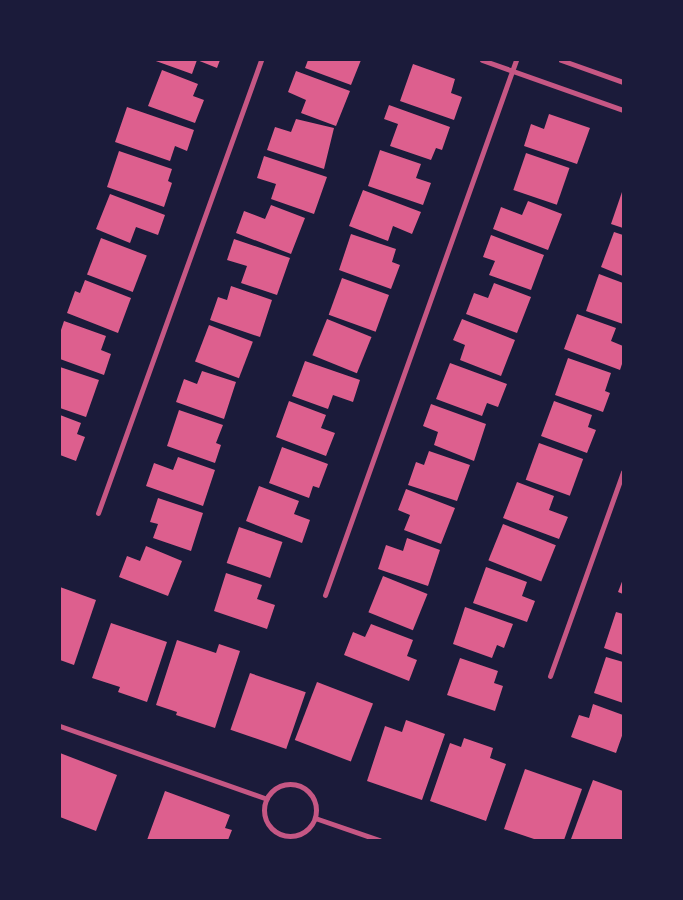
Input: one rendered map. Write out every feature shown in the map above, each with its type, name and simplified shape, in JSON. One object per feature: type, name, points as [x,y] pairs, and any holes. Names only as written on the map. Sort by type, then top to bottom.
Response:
[{"type":"street","points":[[98,514],[261,60]]},
{"type":"street","points":[[482,60],[623,110]]},
{"type":"street","points":[[325,595],[516,60]]},
{"type":"street","points":[[561,60],[623,82]]},
{"type":"street","points":[[550,676],[623,472]]},
{"type":"street","points":[[60,726],[267,799]]},
{"type":"street","points":[[287,785],[303,788],[314,801],[315,818],[312,825],[300,835],[283,838],[267,821],[264,814],[267,799],[279,787],[287,785]]},
{"type":"street","points":[[315,818],[378,840]]},
{"type":"building","points":[[153,60],[197,60],[192,74]]},
{"type":"building","points":[[197,60],[220,60],[217,68]]},
{"type":"building","points":[[308,60],[361,60],[351,85],[305,68]]},
{"type":"building","points":[[413,64],[455,79],[451,93],[462,97],[454,120],[400,101]]},
{"type":"building","points":[[162,70],[198,84],[193,96],[204,100],[195,123],[148,106]]},
{"type":"building","points":[[296,71],[350,91],[336,126],[301,113],[306,100],[288,92]]},
{"type":"building","points":[[389,105],[450,127],[442,150],[436,148],[431,160],[390,146],[398,124],[384,119]]},
{"type":"building","points":[[127,107],[194,130],[187,151],[175,146],[170,161],[115,142]]},
{"type":"building","points":[[549,114],[590,128],[577,164],[524,146],[531,124],[544,129]]},
{"type":"building","points":[[296,119],[334,128],[324,169],[267,150],[275,127],[291,132]]},
{"type":"building","points":[[380,150],[421,164],[416,178],[431,183],[423,205],[368,186]]},
{"type":"building","points":[[119,151],[172,169],[168,181],[172,183],[164,207],[107,187]]},
{"type":"building","points":[[526,153],[569,168],[557,205],[513,190]]},
{"type":"building","points":[[264,156],[327,177],[314,214],[271,199],[276,184],[257,178]]},
{"type":"building","points":[[623,189],[623,228],[611,224]]},
{"type":"building","points":[[363,190],[421,212],[412,234],[393,226],[388,241],[349,226]]},
{"type":"building","points":[[110,194],[165,215],[158,235],[136,227],[130,243],[96,229]]},
{"type":"building","points":[[528,201],[562,214],[548,250],[493,229],[501,207],[522,215]]},
{"type":"building","points":[[271,205],[305,218],[291,254],[236,233],[244,211],[265,219]]},
{"type":"building","points":[[614,232],[623,235],[623,276],[601,267]]},
{"type":"building","points":[[351,234],[396,249],[392,262],[400,265],[391,289],[339,270]]},
{"type":"building","points":[[491,235],[544,255],[531,290],[489,275],[495,261],[483,257]]},
{"type":"building","points":[[101,238],[147,256],[133,292],[87,274]]},
{"type":"building","points":[[234,239],[290,258],[277,295],[241,283],[247,266],[227,260]]},
{"type":"building","points":[[599,274],[623,283],[623,324],[586,311]]},
{"type":"building","points":[[342,278],[389,295],[376,332],[329,315]]},
{"type":"building","points":[[85,280],[131,298],[118,333],[67,313],[75,291],[80,293]]},
{"type":"building","points":[[494,283],[531,297],[517,333],[466,314],[474,293],[488,298]]},
{"type":"building","points":[[231,286],[272,300],[260,337],[210,320],[218,297],[227,300]]},
{"type":"building","points":[[577,314],[616,328],[611,341],[623,346],[623,361],[620,370],[564,349]]},
{"type":"building","points":[[327,319],[372,337],[357,373],[312,355]]},
{"type":"building","points":[[462,319],[515,340],[501,376],[460,360],[465,345],[453,340]]},
{"type":"building","points":[[64,321],[106,336],[101,350],[111,354],[104,375],[60,359],[60,333]]},
{"type":"building","points":[[209,325],[253,342],[239,378],[195,361]]},
{"type":"building","points":[[568,358],[611,373],[605,391],[610,393],[603,412],[555,395]]},
{"type":"building","points":[[305,361],[360,380],[353,402],[333,395],[328,409],[292,396]]},
{"type":"building","points":[[450,363],[507,384],[498,407],[487,403],[482,416],[436,399]]},
{"type":"building","points":[[60,367],[99,380],[86,417],[60,408]]},
{"type":"building","points":[[202,371],[236,382],[224,419],[176,402],[184,379],[197,384]]},
{"type":"building","points":[[289,401],[326,415],[321,428],[335,433],[326,456],[276,437]]},
{"type":"building","points":[[554,401],[592,415],[588,427],[596,430],[587,453],[541,436]]},
{"type":"building","points":[[431,404],[486,424],[474,461],[434,445],[438,432],[423,426]]},
{"type":"building","points":[[179,410],[223,425],[216,443],[221,445],[215,463],[167,446]]},
{"type":"building","points":[[60,415],[81,423],[77,434],[85,437],[76,461],[60,455]]},
{"type":"building","points":[[539,443],[583,459],[570,496],[526,480]]},
{"type":"building","points":[[282,447],[328,464],[319,488],[313,486],[309,498],[269,483]]},
{"type":"building","points":[[429,451],[470,465],[457,501],[408,485],[416,462],[424,465]]},
{"type":"building","points":[[178,457],[215,470],[203,506],[146,486],[154,463],[173,470]]},
{"type":"building","points":[[517,482],[554,496],[549,510],[568,517],[559,539],[503,518]]},
{"type":"building","points":[[259,486],[299,501],[294,514],[310,520],[302,543],[246,521]]},
{"type":"building","points":[[406,489],[455,508],[441,544],[404,530],[410,515],[398,510]]},
{"type":"building","points":[[158,498],[203,513],[191,551],[153,538],[158,524],[150,522]]},
{"type":"building","points":[[503,524],[556,545],[541,582],[488,560]]},
{"type":"building","points":[[239,527],[282,542],[270,578],[227,563]]},
{"type":"building","points":[[407,538],[440,550],[428,586],[378,569],[386,545],[403,551]]},
{"type":"building","points":[[146,546],[182,561],[168,596],[119,577],[127,556],[140,561]]},
{"type":"building","points":[[486,567],[527,582],[522,596],[535,601],[527,622],[473,603]]},
{"type":"building","points":[[226,573],[262,585],[257,599],[275,605],[267,629],[214,611]]},
{"type":"building","points":[[383,576],[428,594],[413,630],[368,612]]},
{"type":"building","points":[[623,579],[623,594],[618,592]]},
{"type":"building","points":[[60,587],[96,600],[74,665],[60,660]]},
{"type":"building","points":[[465,607],[513,624],[504,648],[497,645],[492,658],[453,644]]},
{"type":"building","points":[[616,612],[623,614],[623,655],[604,648]]},
{"type":"building","points":[[111,623],[167,642],[147,702],[118,692],[120,687],[92,678]]},
{"type":"building","points":[[371,624],[413,640],[407,656],[417,660],[409,681],[344,655],[353,632],[365,637]]},
{"type":"building","points":[[177,640],[216,653],[219,644],[240,651],[215,728],[176,715],[177,712],[156,705]]},
{"type":"building","points":[[606,657],[623,662],[623,703],[594,693]]},
{"type":"building","points":[[460,658],[498,671],[494,683],[503,686],[495,711],[447,695]]},
{"type":"building","points":[[250,673],[306,692],[286,749],[230,730]]},
{"type":"building","points":[[317,682],[373,704],[351,761],[295,740]]},
{"type":"building","points":[[593,704],[623,715],[623,733],[616,753],[571,737],[579,715],[589,718]]},
{"type":"building","points":[[406,720],[445,734],[422,800],[367,781],[385,726],[402,732]]},
{"type":"building","points":[[464,738],[493,748],[490,758],[506,764],[486,821],[430,801],[450,743],[461,747]]},
{"type":"building","points":[[60,753],[117,775],[96,831],[60,817]]},
{"type":"building","points":[[525,769],[582,789],[564,840],[537,840],[504,829]]},
{"type":"building","points":[[593,780],[623,791],[623,840],[571,839]]},
{"type":"building","points":[[165,791],[230,815],[225,828],[232,830],[228,840],[147,840]]}]
